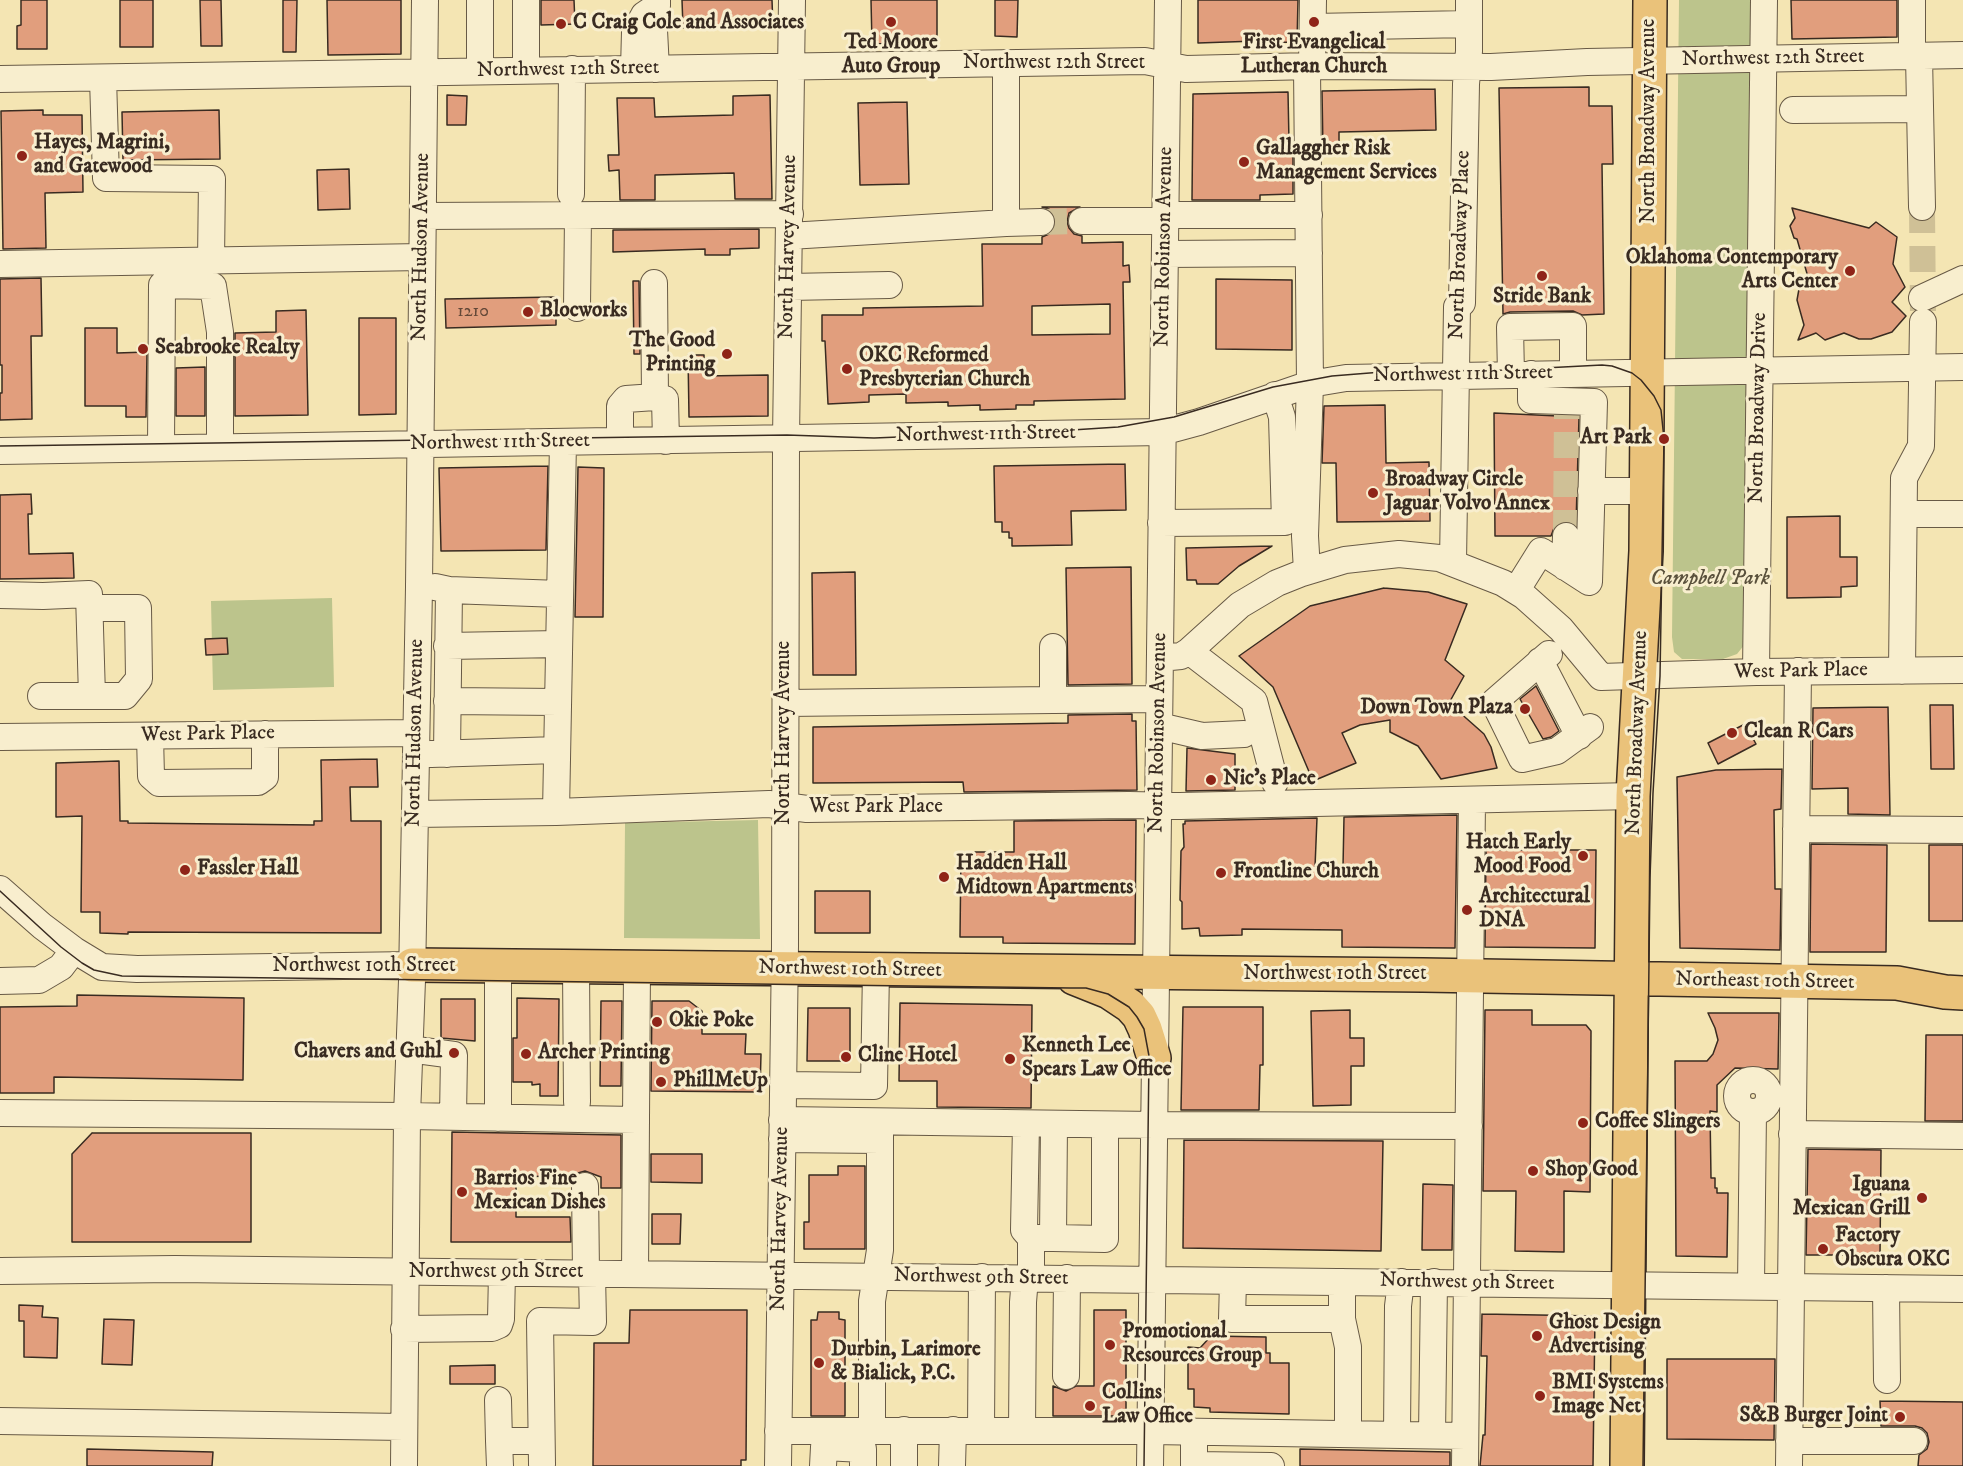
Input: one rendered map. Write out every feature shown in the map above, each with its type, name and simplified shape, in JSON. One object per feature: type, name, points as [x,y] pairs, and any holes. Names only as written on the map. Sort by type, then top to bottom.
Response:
[{"type":"main road","name":"North Broadway Avenue","points":[[1627,1466],[1633,796],[1647,491],[1650,0]]},
{"type":"main road","name":"Northwest 10th Street","points":[[412,965],[1470,976],[1632,980]]},
{"type":"main road","points":[[1059,972],[1109,992],[1130,1006],[1139,1016],[1155,1058]]},
{"type":"main road","name":"Northeast 10th Street","points":[[1897,983],[1946,974],[1963,974]]},
{"type":"main road","name":"Northeast 10th Street","points":[[1632,980],[1897,983],[1963,993]]},
{"type":"street","name":"North Hudson Avenue","points":[[404,1466],[407,1116],[419,587],[425,0]]},
{"type":"street","points":[[480,0],[480,71]]},
{"type":"street","points":[[526,0],[526,70]]},
{"type":"street","name":"North Harvey Avenue","points":[[778,1466],[784,969],[786,439],[792,0]]},
{"type":"street","name":"North Robinson Avenue","points":[[1150,1466],[1168,0]]},
{"type":"street","points":[[1295,529],[1309,412],[1310,384],[1310,67],[1313,0]]},
{"type":"street","name":"North Broadway Drive","points":[[1756,672],[1764,0]]},
{"type":"street","points":[[1912,0],[1920,109],[1922,207]]},
{"type":"street","points":[[645,69],[654,30],[651,8]]},
{"type":"street","points":[[1313,27],[1469,12]]},
{"type":"street","name":"North Broadway Place","points":[[1453,562],[1456,307],[1462,303],[1469,12]]},
{"type":"street","name":"Northwest 12th Street","points":[[0,79],[1006,63],[1144,62],[1186,69],[1468,66],[1963,55]]},
{"type":"street","points":[[1006,63],[1006,222]]},
{"type":"street","points":[[572,69],[577,308]]},
{"type":"street","points":[[103,78],[106,178],[212,179],[211,261]]},
{"type":"street","points":[[1793,110],[1920,109]]},
{"type":"street","points":[[423,216],[575,205],[790,225],[1041,222]]},
{"type":"street","points":[[1082,222],[1309,215]]},
{"type":"street","points":[[1165,254],[1309,254]]},
{"type":"street","points":[[0,264],[422,257]]},
{"type":"street","points":[[1902,671],[1904,478],[1921,446],[1922,310],[1963,279]]},
{"type":"street","points":[[654,283],[655,397]]},
{"type":"street","points":[[161,448],[162,285],[213,286],[219,333],[220,447]]},
{"type":"street","points":[[789,287],[889,285]]},
{"type":"street","points":[[1160,658],[1181,656],[1189,651],[1240,605],[1255,595],[1307,571],[1345,560],[1399,554],[1420,555],[1453,562],[1503,583],[1516,591],[1534,546],[1589,582],[1594,402],[1567,407],[1531,400],[1521,375],[1510,327],[1573,326],[1573,374]]},
{"type":"street","name":"Northwest 11th Street","points":[[0,451],[1162,432],[1279,406],[1310,384],[1358,377],[1963,367]]},
{"type":"street","points":[[620,441],[620,406],[626,399],[655,397],[665,399],[666,441]]},
{"type":"street","points":[[1307,571],[1295,529],[1279,406],[1309,412]]},
{"type":"street","points":[[556,812],[563,442]]},
{"type":"street","points":[[1592,491],[1647,491]]},
{"type":"street","points":[[1904,514],[1963,514]]},
{"type":"street","points":[[1161,523],[1295,529]]},
{"type":"street","points":[[1565,567],[1566,536]]},
{"type":"street","points":[[419,587],[560,594]]},
{"type":"street","points":[[447,754],[449,590]]},
{"type":"street","name":"West Park Place","points":[[1516,591],[1561,629],[1601,677],[1798,671],[1963,670]]},
{"type":"street","points":[[0,595],[89,594],[93,696]]},
{"type":"street","points":[[41,696],[125,696],[139,679],[138,608],[90,609]]},
{"type":"street","points":[[447,646],[559,644]]},
{"type":"street","points":[[1053,647],[1053,700]]},
{"type":"street","points":[[1189,651],[1254,701],[1275,782]]},
{"type":"street","points":[[1544,658],[1585,731],[1557,751],[1522,759],[1494,702],[1544,658]]},
{"type":"street","points":[[1751,1286],[1772,1102],[1794,982],[1798,671]]},
{"type":"street","points":[[786,704],[1159,699]]},
{"type":"street","points":[[447,700],[558,702]]},
{"type":"street","points":[[1159,726],[1202,736],[1244,734]]},
{"type":"street","points":[[150,736],[151,776],[159,783],[247,783],[258,782],[265,777],[265,734]]},
{"type":"street","name":"West Park Place","points":[[0,737],[265,734],[416,743],[447,754],[557,750]]},
{"type":"street","name":"West Park Place","points":[[415,814],[556,812],[769,804],[807,809],[1158,805],[1387,795],[1472,801],[1633,796]]},
{"type":"street","points":[[1465,1466],[1472,801]]},
{"type":"street","points":[[1796,829],[1963,830]]},
{"type":"street","name":"Northwest 10th Street","points":[[0,872],[47,919],[73,950]]},
{"type":"street","name":"Northwest 10th Street","points":[[0,889],[73,950],[102,967],[121,969],[412,965]]},
{"type":"street","points":[[0,981],[39,980],[61,967],[73,950]]},
{"type":"street","points":[[498,966],[498,1118]]},
{"type":"street","points":[[576,967],[576,1102]]},
{"type":"street","points":[[635,1273],[636,968]]},
{"type":"street","points":[[783,1085],[874,1086],[876,970]]},
{"type":"street","points":[[410,1049],[454,1055],[453,1117]]},
{"type":"street","points":[[1772,1102],[1792,1134],[1789,1453],[1914,1441]]},
{"type":"street","points":[[0,1113],[636,1120]]},
{"type":"street","points":[[782,1130],[880,1131],[1026,1124],[1469,1126]]},
{"type":"street","points":[[1026,1124],[1024,1230],[1042,1238],[1105,1239],[1105,1125]]},
{"type":"street","points":[[1022,1431],[1023,1302],[1028,1278],[1042,1238],[1054,1124]]},
{"type":"street","points":[[872,1430],[872,1301],[880,1250],[880,1131]]},
{"type":"street","points":[[1792,1134],[1963,1136]]},
{"type":"street","points":[[498,1400],[500,1454],[542,1453],[540,1321],[593,1322],[585,1186]]},
{"type":"street","name":"Northwest 9th Street","points":[[0,1271],[175,1269],[1963,1288]]},
{"type":"street","points":[[404,1329],[492,1328],[499,1325],[502,1273]]},
{"type":"street","points":[[981,1431],[982,1277]]},
{"type":"street","points":[[1066,1376],[1067,1278]]},
{"type":"street","points":[[1233,1281],[1233,1319],[1342,1320]]},
{"type":"street","points":[[1342,1282],[1342,1320],[1348,1347],[1348,1434]]},
{"type":"street","points":[[1397,1435],[1398,1306],[1401,1282]]},
{"type":"street","points":[[1432,1435],[1434,1282]]},
{"type":"street","points":[[1886,1288],[1887,1380]]},
{"type":"street","points":[[0,1421],[404,1426]]},
{"type":"street","points":[[904,1430],[904,1466]]},
{"type":"street","points":[[778,1431],[1151,1431],[1465,1436]]},
{"type":"street","points":[[952,1466],[953,1431]]},
{"type":"street","points":[[1194,1432],[1194,1465],[1271,1466]]},
{"type":"street","points":[[823,1466],[824,1448],[863,1449],[863,1466]]},
{"type":"green space","name":"Campbell Park","points":[[1679,0],[1754,0],[1745,644],[1737,654],[1723,659],[1682,659],[1674,652],[1672,637]]},
{"type":"green space","points":[[332,598],[334,687],[213,690],[211,601]]},
{"type":"green space","points":[[758,820],[760,939],[624,938],[625,823]]},
{"type":"building","points":[[21,0],[47,0],[47,49],[17,49],[17,26],[21,25]]},
{"type":"building","points":[[120,0],[153,0],[153,47],[120,47]]},
{"type":"building","points":[[200,0],[221,0],[222,46],[201,46]]},
{"type":"building","points":[[283,0],[297,0],[296,52],[283,52]]},
{"type":"building","points":[[327,0],[401,0],[401,54],[328,55]]},
{"type":"building","points":[[541,0],[574,0],[575,24],[541,25]]},
{"type":"building","points":[[682,0],[772,0],[773,27],[683,28]]},
{"type":"building","name":"Ted Moore Auto Group","points":[[871,0],[937,0],[937,40],[872,44]]},
{"type":"building","points":[[995,0],[1018,0],[1017,37],[995,36]]},
{"type":"building","points":[[1198,0],[1298,0],[1297,42],[1198,43]]},
{"type":"building","points":[[1791,0],[1897,0],[1897,37],[1792,39]]},
{"type":"building","points":[[1589,87],[1589,106],[1612,106],[1613,164],[1602,164],[1604,314],[1582,315],[1573,311],[1503,314],[1499,88]]},
{"type":"building","points":[[1435,89],[1436,130],[1339,132],[1339,150],[1323,150],[1322,91]]},
{"type":"building","name":"Gallaggher Risk Management Services","points":[[1288,92],[1289,142],[1293,142],[1293,194],[1260,195],[1260,200],[1192,200],[1193,94]]},
{"type":"building","points":[[447,95],[467,96],[466,125],[447,125]]},
{"type":"building","points":[[770,95],[772,199],[735,199],[734,173],[655,175],[655,200],[620,200],[619,170],[609,171],[608,155],[619,155],[617,98],[654,98],[655,117],[733,115],[733,96]]},
{"type":"building","points":[[907,102],[909,184],[860,185],[858,103]]},
{"type":"building","name":"Hayes, Magrini, and Gatewood","points":[[43,110],[43,115],[82,115],[83,192],[45,193],[46,248],[3,249],[1,111]]},
{"type":"building","points":[[219,110],[220,159],[123,160],[122,112]]},
{"type":"building","points":[[349,169],[350,209],[318,210],[317,170]]},
{"type":"building","points":[[1042,207],[1080,207],[1069,213],[1067,222],[1074,234],[1082,236],[1082,243],[1123,242],[1123,266],[1129,265],[1130,282],[1123,282],[1125,399],[1034,401],[1034,405],[1016,405],[1016,409],[980,410],[980,405],[948,406],[948,402],[906,403],[906,394],[869,395],[869,402],[828,404],[822,315],[863,315],[863,308],[983,306],[982,244],[1042,244],[1042,237],[1054,230],[1056,222],[1049,209]],"holes":[[[1110,304],[1110,334],[1032,335],[1032,306]]]},
{"type":"building","name":"Oklahoma Contemporary Arts Center","points":[[1792,208],[1869,228],[1876,222],[1897,237],[1893,264],[1905,287],[1892,302],[1906,316],[1892,332],[1871,339],[1859,339],[1844,333],[1825,340],[1816,333],[1798,340],[1804,325],[1797,300],[1801,278],[1808,277],[1797,239],[1794,238],[1790,226],[1795,218]]},
{"type":"building","points":[[759,229],[759,248],[730,249],[730,255],[705,255],[705,249],[613,252],[613,230]]},
{"type":"building","points":[[41,278],[42,336],[31,336],[32,419],[0,420],[2,365],[0,365],[0,279]]},
{"type":"building","points":[[1216,279],[1292,280],[1292,350],[1216,349]]},
{"type":"building","points":[[633,281],[639,281],[640,354],[634,354]]},
{"type":"building","points":[[556,297],[556,325],[446,328],[445,299]]},
{"type":"building","points":[[306,310],[308,415],[235,416],[235,333],[276,332],[276,311]]},
{"type":"building","points":[[359,318],[396,318],[396,414],[359,415]]},
{"type":"building","points":[[85,328],[117,328],[117,353],[147,352],[146,417],[126,417],[126,406],[85,406]]},
{"type":"building","points":[[688,355],[704,355],[704,376],[768,375],[768,416],[689,417]]},
{"type":"building","points":[[205,367],[205,416],[176,416],[176,368]]},
{"type":"building","name":"Broadway Circle Jaguar Volvo Annex","points":[[1385,405],[1386,463],[1429,462],[1430,521],[1337,522],[1336,463],[1322,463],[1324,406]]},
{"type":"building","points":[[1494,413],[1579,417],[1576,525],[1567,521],[1559,523],[1551,536],[1495,536]]},
{"type":"building","points":[[1125,464],[1126,510],[1071,511],[1072,545],[1012,546],[1009,532],[1002,532],[1002,522],[995,522],[994,466]]},
{"type":"building","points":[[548,466],[546,550],[441,551],[439,468]]},
{"type":"building","points":[[578,467],[604,468],[603,617],[575,617]]},
{"type":"building","points":[[31,494],[32,514],[28,514],[29,554],[73,553],[74,578],[0,579],[0,495]]},
{"type":"building","points":[[1840,516],[1840,557],[1857,557],[1857,586],[1841,587],[1841,597],[1787,598],[1787,517]]},
{"type":"building","points":[[1272,546],[1239,566],[1218,584],[1197,584],[1196,580],[1187,580],[1186,548]]},
{"type":"building","points":[[1131,567],[1132,684],[1068,685],[1066,568]]},
{"type":"building","points":[[855,572],[856,675],[813,675],[812,573]]},
{"type":"building","points":[[1384,588],[1428,592],[1467,604],[1445,660],[1464,676],[1449,703],[1484,734],[1491,747],[1497,768],[1441,779],[1418,746],[1390,732],[1390,720],[1360,725],[1342,733],[1356,763],[1313,781],[1273,687],[1239,656],[1310,606]]},
{"type":"building","points":[[227,638],[228,654],[206,655],[205,639]]},
{"type":"building","points":[[1536,686],[1559,731],[1543,739],[1520,699]]},
{"type":"building","points":[[1930,705],[1953,705],[1954,769],[1931,769]]},
{"type":"building","points":[[1888,707],[1890,815],[1848,814],[1848,788],[1812,789],[1813,708]]},
{"type":"building","points":[[1132,714],[1132,721],[1136,721],[1137,790],[964,792],[963,782],[813,783],[813,727],[1068,723],[1068,715]]},
{"type":"building","points":[[1745,724],[1756,744],[1718,764],[1708,743]]},
{"type":"building","name":"Nic's Place","points":[[1187,748],[1235,754],[1235,790],[1186,791]]},
{"type":"building","points":[[377,759],[378,787],[350,787],[351,821],[381,821],[381,933],[100,933],[100,912],[81,912],[82,816],[56,817],[56,763],[119,761],[120,821],[128,821],[128,823],[314,825],[314,821],[322,821],[321,760]]},
{"type":"building","points":[[1782,769],[1781,809],[1774,810],[1775,889],[1781,889],[1780,950],[1680,948],[1677,777],[1716,770]]},
{"type":"building","points":[[1457,815],[1455,948],[1342,947],[1342,930],[1242,929],[1242,935],[1200,936],[1199,928],[1182,929],[1181,851],[1184,847],[1183,824],[1185,821],[1317,818],[1315,867],[1343,867],[1344,817]]},
{"type":"building","points":[[1136,820],[1135,944],[1003,943],[1003,937],[960,937],[961,852],[1014,852],[1014,821]]},
{"type":"building","points":[[1811,844],[1887,845],[1886,952],[1810,952]]},
{"type":"building","points":[[1929,845],[1963,845],[1963,921],[1929,921]]},
{"type":"building","points":[[1486,850],[1596,850],[1595,948],[1485,947]]},
{"type":"building","points":[[815,891],[870,891],[870,933],[815,933]]},
{"type":"building","points":[[77,995],[244,998],[243,1080],[54,1077],[54,1093],[0,1093],[0,1007],[77,1006]]},
{"type":"building","points":[[517,998],[559,999],[558,1096],[540,1096],[540,1084],[513,1082],[513,1038],[517,1038]]},
{"type":"building","points":[[441,999],[475,999],[475,1041],[441,1038]]},
{"type":"building","points":[[601,1001],[622,1001],[621,1086],[600,1086]]},
{"type":"building","points":[[652,1001],[689,1001],[702,1011],[702,1034],[746,1034],[745,1054],[761,1054],[760,1092],[651,1091]]},
{"type":"building","points":[[900,1003],[1032,1005],[1031,1108],[937,1107],[937,1081],[899,1081]]},
{"type":"building","points":[[1183,1007],[1263,1007],[1263,1065],[1260,1065],[1259,1110],[1181,1110]]},
{"type":"building","points":[[808,1008],[850,1008],[850,1061],[807,1061]]},
{"type":"building","points":[[1350,1010],[1350,1038],[1364,1038],[1364,1066],[1351,1066],[1351,1105],[1313,1106],[1311,1011]]},
{"type":"building","points":[[1485,1010],[1532,1010],[1532,1025],[1586,1025],[1591,1031],[1590,1192],[1564,1191],[1564,1252],[1515,1251],[1516,1191],[1483,1191]]},
{"type":"building","points":[[1708,1013],[1779,1013],[1778,1069],[1735,1068],[1717,1085],[1717,1112],[1710,1111],[1711,1178],[1715,1178],[1717,1193],[1728,1193],[1727,1257],[1676,1256],[1675,1061],[1707,1061],[1713,1054],[1718,1040]]},
{"type":"building","points":[[1926,1035],[1963,1035],[1963,1121],[1925,1121]]},
{"type":"building","points":[[452,1132],[621,1135],[621,1188],[601,1188],[601,1177],[585,1171],[573,1177],[516,1176],[516,1217],[570,1217],[571,1242],[451,1242]]},
{"type":"building","points":[[92,1133],[251,1133],[251,1242],[72,1242],[72,1154]]},
{"type":"building","points":[[1184,1140],[1383,1141],[1381,1251],[1183,1248]]},
{"type":"building","points":[[1808,1149],[1881,1150],[1880,1255],[1806,1255]]},
{"type":"building","points":[[651,1154],[702,1154],[702,1183],[651,1182]]},
{"type":"building","points":[[838,1166],[865,1166],[865,1249],[804,1249],[804,1222],[809,1222],[809,1175],[838,1175]]},
{"type":"building","points":[[1423,1184],[1453,1185],[1452,1250],[1422,1250]]},
{"type":"building","points":[[652,1214],[681,1214],[680,1244],[652,1244]]},
{"type":"building","points":[[19,1305],[43,1306],[42,1317],[58,1318],[57,1358],[24,1357],[24,1321],[19,1321]]},
{"type":"building","points":[[630,1310],[747,1310],[746,1460],[741,1460],[741,1466],[593,1466],[594,1343],[629,1343]]},
{"type":"building","points":[[1094,1310],[1126,1310],[1126,1416],[1053,1416],[1053,1386],[1066,1391],[1076,1386],[1094,1386]]},
{"type":"building","points":[[818,1312],[839,1312],[839,1319],[845,1320],[845,1416],[811,1416],[811,1320],[817,1320]]},
{"type":"building","points":[[1482,1314],[1595,1316],[1593,1466],[1480,1466],[1483,1435],[1485,1435],[1487,1356],[1481,1356]]},
{"type":"building","points":[[104,1319],[134,1320],[132,1365],[102,1364]]},
{"type":"building","points":[[1211,1336],[1266,1337],[1266,1353],[1270,1353],[1270,1363],[1289,1363],[1289,1414],[1210,1412],[1210,1408],[1194,1407],[1194,1389],[1188,1389],[1188,1347],[1200,1348]]},
{"type":"building","points":[[1667,1359],[1775,1359],[1774,1440],[1667,1439]]},
{"type":"building","points":[[495,1365],[495,1384],[450,1384],[450,1366]]},
{"type":"building","points":[[1880,1401],[1963,1402],[1963,1466],[1918,1466],[1919,1455],[1927,1449],[1929,1442],[1927,1433],[1915,1426],[1881,1426]]},
{"type":"building","points":[[87,1449],[213,1452],[212,1466],[87,1466]]},
{"type":"building","points":[[1300,1449],[1450,1452],[1450,1466],[1300,1466]]},
{"type":"tunnel","points":[[1922,207],[1923,317]]},
{"type":"tunnel","points":[[1041,222],[1082,221]]},
{"type":"tunnel","points":[[1566,536],[1567,412]]},
{"type":"tram line","points":[[0,446],[787,435],[874,438],[1072,430],[1118,427],[1174,417],[1273,387],[1332,376],[1382,372],[1505,370],[1602,365],[1632,373],[1654,396],[1661,410],[1664,439],[1660,676],[1650,878],[1643,1466]]},
{"type":"tram line","points":[[0,891],[61,947],[82,963],[94,970],[122,976],[1086,988],[1108,994],[1129,1007],[1137,1017],[1144,1029],[1149,1056],[1144,1466]]},
{"type":"place","name":"Ted Moore Auto Group","points":[[891,22]]},
{"type":"place","name":"First Evangelical Lutheran Church","points":[[1314,22]]},
{"type":"place","name":"C Craig Cole and Associates","points":[[561,24]]},
{"type":"place","name":"Hayes, Magrini, and Gatewood","points":[[22,156]]},
{"type":"place","name":"Gallaggher Risk Management Services","points":[[1244,162]]},
{"type":"place","name":"Oklahoma Contemporary Arts Center","points":[[1850,271]]},
{"type":"place","name":"Stride Bank","points":[[1542,276]]},
{"type":"place","name":"Blocworks","points":[[528,312]]},
{"type":"place","name":"Seabrooke Realty","points":[[143,349]]},
{"type":"place","name":"The Good Printing","points":[[727,354]]},
{"type":"place","name":"OKC Reformed Presbyterian Church","points":[[847,369]]},
{"type":"place","name":"Art Park","points":[[1664,439]]},
{"type":"place","name":"Broadway Circle Jaguar Volvo Annex","points":[[1373,493]]},
{"type":"place","name":"Down Town Plaza","points":[[1525,709]]},
{"type":"place","name":"Clean R Cars","points":[[1732,733]]},
{"type":"place","name":"Nic's Place","points":[[1211,780]]},
{"type":"place","name":"Hatch Early Mood Food","points":[[1583,856]]},
{"type":"place","name":"Fassler Hall","points":[[185,870]]},
{"type":"place","name":"Frontline Church","points":[[1221,873]]},
{"type":"place","name":"Hadden Hall Midtown Apartments","points":[[944,877]]},
{"type":"place","name":"Architectural DNA","points":[[1467,910]]},
{"type":"place","name":"Okie Poke","points":[[657,1022]]},
{"type":"place","name":"Chavers and Guhl","points":[[454,1053]]},
{"type":"place","name":"Archer Printing","points":[[526,1054]]},
{"type":"place","name":"Cline Hotel","points":[[846,1057]]},
{"type":"place","name":"Kenneth Lee Spears Law Office","points":[[1010,1059]]},
{"type":"place","name":"PhillMeUp","points":[[661,1082]]},
{"type":"place","name":"Coffee Slingers","points":[[1583,1123]]},
{"type":"place","name":"Shop Good","points":[[1533,1171]]},
{"type":"place","name":"Barrios Fine Mexican Dishes","points":[[462,1192]]},
{"type":"place","name":"Iguana Mexican Grill","points":[[1922,1198]]},
{"type":"place","name":"Factory Obscura OKC","points":[[1823,1249]]},
{"type":"place","name":"Ghost Design Advertising","points":[[1537,1336]]},
{"type":"place","name":"Promotional Resources Group","points":[[1110,1345]]},
{"type":"place","name":"Durbin, Larimore & Bialick, P.C.","points":[[819,1363]]},
{"type":"place","name":"BMI Systems Image Net","points":[[1540,1396]]},
{"type":"place","name":"Collins Law Office","points":[[1090,1406]]},
{"type":"place","name":"S&B Burger Joint","points":[[1900,1417]]}]
